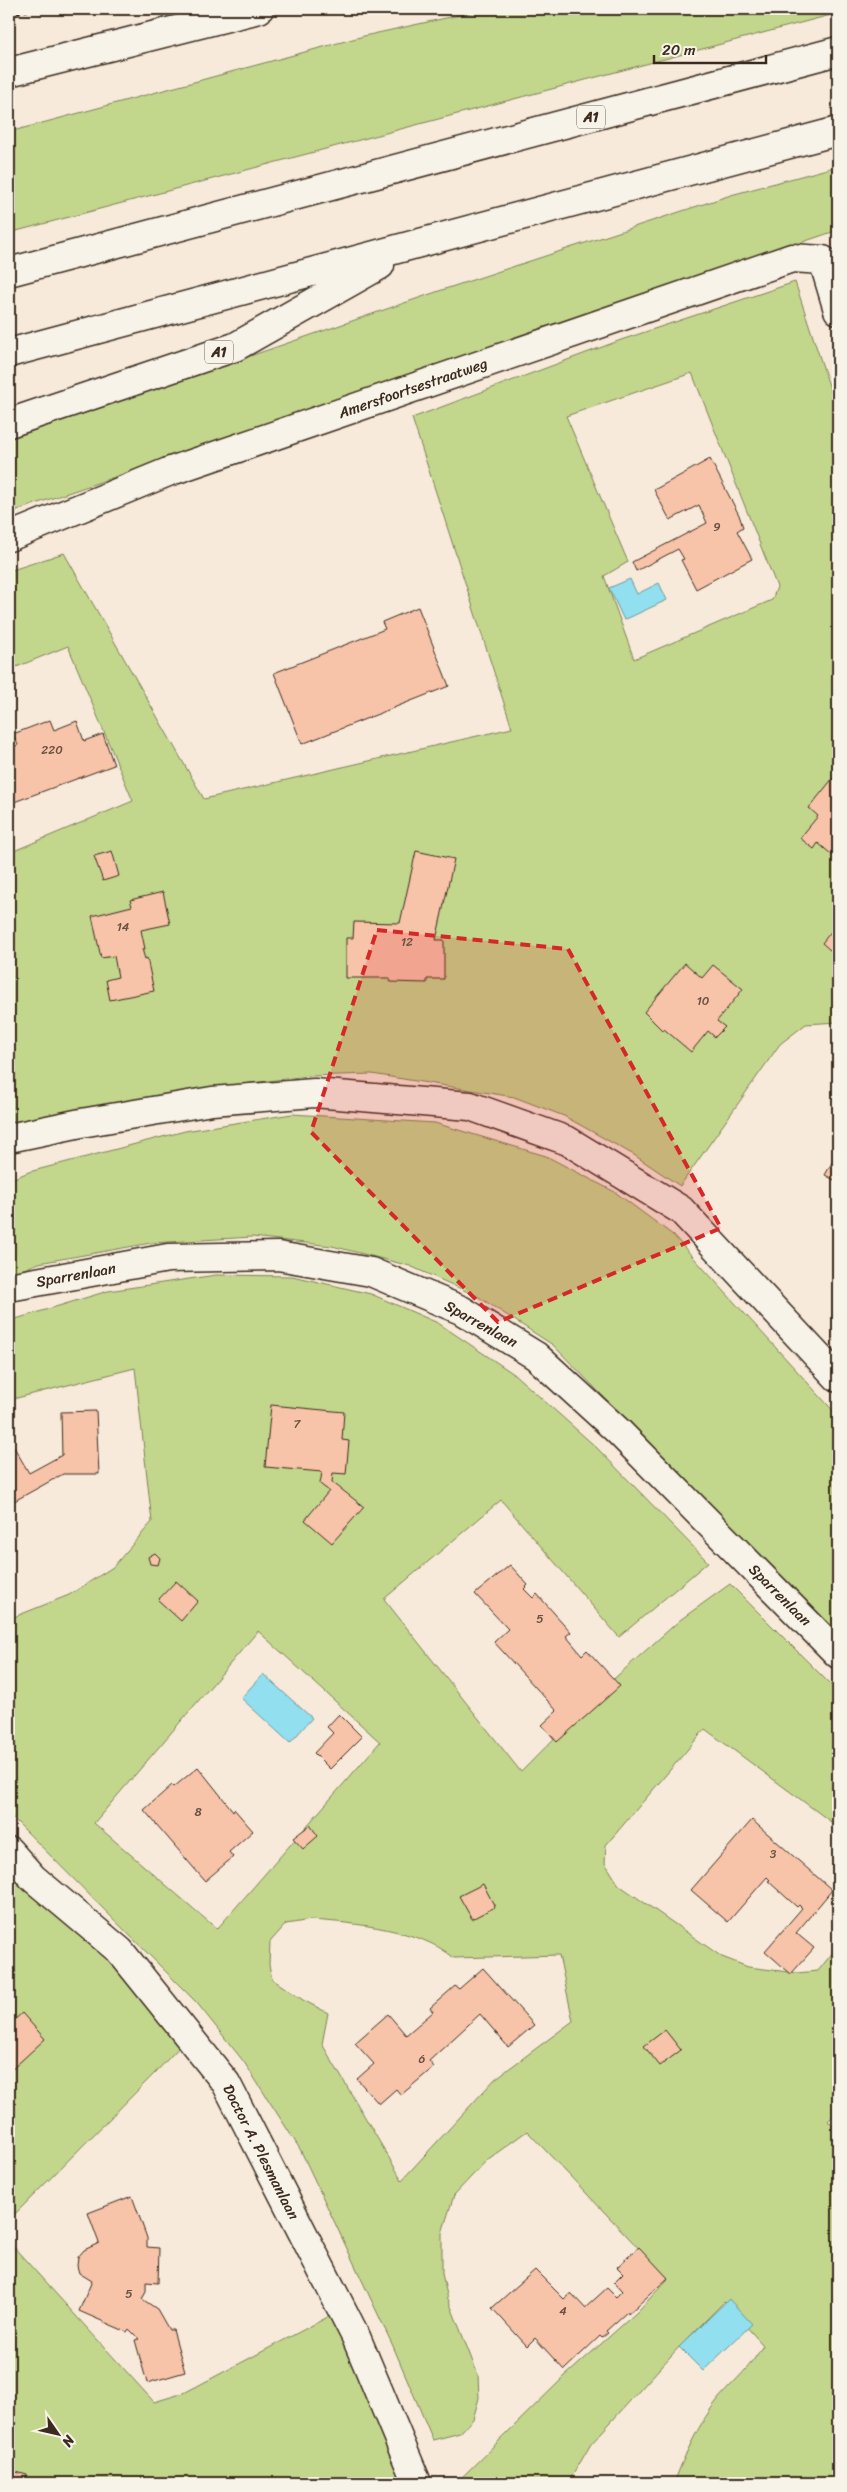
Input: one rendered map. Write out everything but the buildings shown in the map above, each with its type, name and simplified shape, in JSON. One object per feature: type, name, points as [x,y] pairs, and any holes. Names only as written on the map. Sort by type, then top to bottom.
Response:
[{"type":"main road","points":[[9,72],[259,9]]},
{"type":"main road","name":"A1","points":[[9,272],[838,51]]},
{"type":"main road","name":"A1","points":[[9,353],[838,131]]},
{"type":"main road","name":"A1","points":[[9,423],[235,347],[414,246]]},
{"type":"main road","name":"Amersfoortsestraatweg","points":[[9,537],[168,472],[792,258],[823,260],[838,310]]},
{"type":"main road","points":[[9,1138],[81,1123],[212,1101],[314,1093],[470,1106],[568,1142],[681,1210],[838,1378]]},
{"type":"main road","name":"Sparrenlaan","points":[[9,1287],[168,1258],[278,1256],[371,1272],[461,1310],[536,1356],[618,1431],[838,1654]]},
{"type":"main road","name":"Doctor A. Plesmanlaan","points":[[9,1851],[33,1878],[120,1951],[226,2083],[356,2337],[418,2483]]},
{"type":"path","points":[[9,15],[33,9]]},
{"type":"highlighted area","points":[[377,930],[568,949],[721,1228],[498,1322],[311,1132]]},
{"type":"green space","points":[[487,9],[838,9],[838,13],[9,233],[9,132],[364,36]]},
{"type":"green space","points":[[838,166],[838,230],[9,513],[9,439],[442,290],[731,195]]},
{"type":"green space","points":[[795,282],[838,413],[838,1022],[806,1024],[780,1044],[680,1186],[634,1155],[564,1116],[514,1097],[372,1074],[309,1076],[202,1089],[9,1131],[9,853],[133,801],[68,646],[9,670],[9,571],[64,553],[204,799],[512,728],[412,418],[621,340]],"holes":[[[692,373],[777,587],[772,600],[634,659],[604,576],[628,562],[566,416]]]},
{"type":"green space","points":[[292,1114],[435,1123],[546,1156],[615,1192],[673,1235],[838,1416],[838,1637],[553,1345],[477,1296],[410,1266],[332,1246],[252,1237],[151,1243],[39,1263],[9,1275],[9,1180],[29,1172],[185,1131]]},
{"type":"green space","points":[[216,1275],[292,1276],[371,1294],[438,1323],[514,1374],[596,1447],[708,1562],[619,1637],[501,1500],[384,1599],[521,1772],[607,1685],[680,1620],[730,1584],[838,1692],[838,1827],[705,1729],[606,1845],[605,1863],[619,1885],[722,1957],[748,1967],[797,1973],[818,1971],[838,1946],[838,2111],[828,2121],[838,2131],[838,2483],[674,2483],[688,2450],[705,2418],[719,2398],[759,2353],[763,2345],[724,2302],[679,2347],[591,2444],[568,2483],[456,2483],[564,2377],[637,2312],[668,2279],[527,2131],[487,2160],[454,2195],[442,2233],[442,2274],[448,2299],[478,2375],[479,2398],[473,2419],[460,2433],[433,2440],[393,2346],[300,2149],[244,2062],[197,2003],[9,1814],[9,1619],[69,1595],[113,1567],[152,1522],[135,1368],[9,1400],[9,1321],[108,1291]],"holes":[[[258,1631],[380,1742],[217,1929],[94,1823]],[[311,1920],[347,1923],[406,1934],[424,1940],[454,1958],[559,1955],[573,2021],[495,2079],[402,2180],[322,2044],[328,2013],[303,2000],[272,1979],[269,1965],[270,1942],[286,1924]]]},
{"type":"green space","points":[[9,1860],[109,1958],[184,2042],[9,2220]]},
{"type":"green space","points":[[9,2242],[154,2402],[184,2393],[339,2311],[407,2483],[9,2483]]},
{"type":"water","points":[[630,579],[637,594],[659,583],[667,600],[624,620],[609,588]]},
{"type":"water","points":[[263,1674],[312,1718],[290,1743],[241,1698]]},
{"type":"water","points":[[729,2299],[752,2324],[703,2371],[679,2347]]}]
